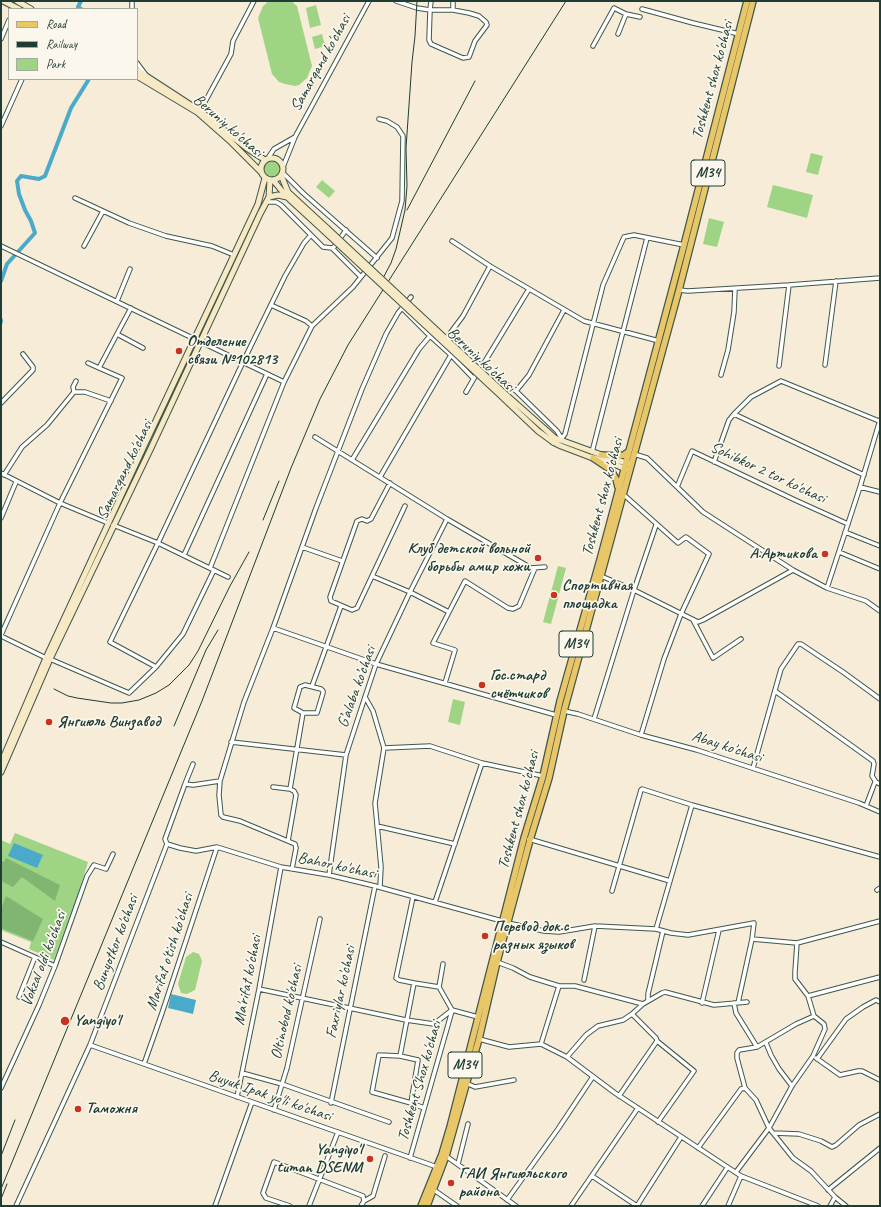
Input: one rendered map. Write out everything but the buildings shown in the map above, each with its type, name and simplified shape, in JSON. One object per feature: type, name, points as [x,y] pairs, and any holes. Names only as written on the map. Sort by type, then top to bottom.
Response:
[{"type":"main road","points":[[3,1],[26,8]]},
{"type":"main road","name":"Toshkent shox ko'chasi","points":[[631,453],[747,1]]},
{"type":"main road","name":"Toshkent shox ko'chasi","points":[[421,1206],[446,1156],[478,1039],[497,962],[524,838],[543,776],[557,712],[603,557],[627,466],[678,290],[753,1]]},
{"type":"main road","name":"Beruniy ko'chasi","points":[[138,71],[146,78],[197,112],[231,142],[287,197],[326,230],[554,440],[562,442],[592,456],[627,466]]},
{"type":"main road","name":"Beruniy ko'chasi","points":[[138,76],[146,78],[200,110],[238,141],[267,159]]},
{"type":"main road","name":"Beruniy ko'chasi","points":[[261,172],[261,165],[267,159],[272,158],[279,160],[288,192],[326,230]]},
{"type":"main road","points":[[269,179],[279,177],[282,171]]},
{"type":"main road","name":"Samarqand ko'chasi","points":[[110,524],[201,342],[260,214],[268,200],[269,179]]},
{"type":"main road","name":"Samarqand ko'chasi","points":[[1,763],[269,179]]},
{"type":"main road","points":[[268,200],[278,195],[287,197]]},
{"type":"main road","points":[[601,455],[618,456],[631,453]]},
{"type":"main road","name":"Beruniy ko'chasi","points":[[592,456],[601,455],[627,466]]},
{"type":"main road","points":[[592,456],[612,472],[621,492]]},
{"type":"main road","name":"Toshkent shox ko'chasi","points":[[601,576],[603,557]]},
{"type":"main road","name":"M34","points":[[564,714],[601,576]]},
{"type":"main road","name":"Samarqand ko'chasi","points":[[1,772],[48,658]]},
{"type":"main road","points":[[557,712],[564,714]]},
{"type":"main road","name":"Toshkent shox ko'chasi","points":[[427,1206],[434,1190],[478,1017],[505,922],[549,778],[564,714]]},
{"type":"street","points":[[200,110],[231,54],[233,41],[254,1]]},
{"type":"street","name":"Samarqand ko'chasi","points":[[282,171],[295,137],[369,1]]},
{"type":"street","points":[[399,1],[417,8],[430,10],[453,10],[479,16],[486,22],[487,25],[475,41],[469,57],[466,58],[431,44],[430,10],[431,1]]},
{"type":"street","points":[[453,1],[453,10]]},
{"type":"street","points":[[593,46],[614,8],[626,14],[640,17]]},
{"type":"street","points":[[642,9],[739,34]]},
{"type":"street","points":[[618,34],[626,14]]},
{"type":"street","points":[[1,39],[8,22]]},
{"type":"street","points":[[138,65],[146,78]]},
{"type":"street","points":[[1,126],[3,118],[22,80]]},
{"type":"street","points":[[88,363],[122,378],[60,503],[1,636],[129,694],[156,667],[183,634],[212,569],[284,382],[312,326],[353,287],[392,238],[402,201],[403,136],[397,127],[387,121],[379,119]]},
{"type":"street","points":[[267,159],[274,149],[295,137]]},
{"type":"street","name":"Beruniy ko'chasi","points":[[282,171],[304,193],[376,258]]},
{"type":"street","points":[[75,198],[129,223],[166,236],[212,246],[234,255]]},
{"type":"street","points":[[268,200],[281,204],[323,247],[332,248],[361,277]]},
{"type":"street","points":[[84,246],[103,211]]},
{"type":"street","points":[[332,248],[346,230]]},
{"type":"street","points":[[156,667],[110,642],[270,305],[300,250],[311,235]]},
{"type":"street","points":[[449,335],[482,367],[516,391],[562,442],[602,285],[624,237],[634,235],[684,245]]},
{"type":"street","points":[[592,456],[622,331],[647,238]]},
{"type":"street","points":[[452,241],[490,266],[584,321],[659,341]]},
{"type":"street","points":[[1,246],[284,382]]},
{"type":"street","points":[[440,344],[449,335],[463,316],[490,266]]},
{"type":"street","points":[[117,301],[130,269]]},
{"type":"street","points":[[678,290],[735,289],[880,278]]},
{"type":"street","points":[[826,365],[836,281]]},
{"type":"street","points":[[779,366],[789,285]]},
{"type":"street","points":[[466,392],[473,378],[482,367],[529,289]]},
{"type":"street","points":[[721,375],[728,350],[734,312],[735,289]]},
{"type":"street","points":[[292,869],[296,846],[288,841],[240,821],[223,817],[221,815],[219,795],[220,781],[244,702],[273,628],[337,452],[386,334],[402,308],[411,297]]},
{"type":"street","points":[[270,305],[312,326]]},
{"type":"street","points":[[99,368],[131,308]]},
{"type":"street","points":[[402,308],[430,336],[452,355],[473,378]]},
{"type":"street","points":[[516,391],[529,375],[564,310]]},
{"type":"street","points":[[117,334],[143,348]]},
{"type":"street","points":[[352,460],[419,349],[430,336]]},
{"type":"street","points":[[1,403],[33,370],[33,366],[23,354]]},
{"type":"street","points":[[380,477],[452,355]]},
{"type":"street","points":[[184,555],[267,374]]},
{"type":"street","points":[[76,381],[73,387],[74,392],[47,425],[22,447],[2,474],[60,503],[158,543],[228,577]]},
{"type":"street","points":[[714,462],[729,420],[751,397],[781,381],[880,420],[860,488],[827,588]]},
{"type":"street","points":[[74,392],[85,392],[111,401]]},
{"type":"street","points":[[1,396],[4,400]]},
{"type":"street","points":[[734,414],[864,475]]},
{"type":"street","points":[[315,437],[447,519],[531,568],[545,567]]},
{"type":"street","points":[[875,438],[880,439]]},
{"type":"street","name":"Sohibkor 2 tor ko'chasi","points":[[677,487],[692,451],[848,524]]},
{"type":"street","points":[[631,453],[647,458],[703,512],[793,570],[827,588],[866,601],[880,611]]},
{"type":"street","points":[[1,518],[16,482]]},
{"type":"street","points":[[390,483],[371,519],[367,521],[362,519],[357,521],[330,597],[331,601],[352,610],[357,608],[405,506]]},
{"type":"street","points":[[860,488],[880,492]]},
{"type":"street","points":[[621,492],[678,543],[686,537],[709,554],[681,614],[664,658],[641,734]]},
{"type":"street","name":"G’alaba ko’chasi","points":[[328,875],[346,755],[376,664],[447,519]]},
{"type":"street","points":[[594,719],[656,524]]},
{"type":"street","points":[[845,532],[880,546]]},
{"type":"street","points":[[302,547],[342,561]]},
{"type":"street","points":[[839,552],[880,569]]},
{"type":"street","points":[[445,683],[455,650],[433,643],[465,581],[508,608],[513,609],[519,606],[535,568]]},
{"type":"street","points":[[601,576],[634,590],[698,622],[793,570]]},
{"type":"street","points":[[372,576],[410,592],[449,612]]},
{"type":"street","points":[[312,686],[341,606]]},
{"type":"street","points":[[693,620],[713,658],[741,639]]},
{"type":"street","points":[[273,628],[376,664],[557,712]]},
{"type":"street","points":[[753,768],[781,669],[797,645],[801,644],[880,699]]},
{"type":"street","points":[[305,685],[320,689],[323,693],[318,711],[314,714],[303,713],[295,710],[294,706],[300,687],[305,685]]},
{"type":"street","points":[[775,691],[873,761],[874,764],[871,774],[875,782],[880,784]]},
{"type":"street","points":[[365,697],[373,711],[384,748],[430,746],[482,763],[543,776]]},
{"type":"street","points":[[290,790],[303,713]]},
{"type":"street","name":"Abay ko'chasi","points":[[564,714],[578,714],[697,750],[880,812]]},
{"type":"street","points":[[231,742],[346,755]]},
{"type":"street","name":"Faxriylar ko'chasi","points":[[330,1103],[381,867],[375,803],[384,748]]},
{"type":"street","points":[[435,902],[482,763]]},
{"type":"street","name":"Bunyotkor ko'chasi","points":[[16,1206],[90,1045],[167,844],[165,839],[193,764]]},
{"type":"street","points":[[185,784],[193,785],[220,781]]},
{"type":"street","points":[[866,806],[875,782]]},
{"type":"street","points":[[273,788],[294,791],[296,795],[288,841]]},
{"type":"street","points":[[612,891],[641,789],[692,805],[880,857]]},
{"type":"street","points":[[656,929],[692,805]]},
{"type":"street","points":[[377,826],[455,844]]},
{"type":"street","points":[[524,838],[670,881]]},
{"type":"street","name":"Bahor ko'chasi","points":[[167,844],[180,848],[196,850],[217,847],[281,868],[328,875],[544,931],[560,932],[595,926],[656,929],[688,935],[754,923],[752,939]]},
{"type":"street","name":"Marifat o'tish ko'chasi","points":[[144,1064],[217,847]]},
{"type":"street","name":"Vokzal oldi ko'chasi","points":[[1,1088],[35,1016],[55,966],[87,876],[94,865],[106,869],[112,854]]},
{"type":"street","name":"Ma'rifat ko'chasi","points":[[237,1097],[259,989],[281,868]]},
{"type":"street","points":[[413,897],[396,978],[399,980],[440,987]]},
{"type":"street","name":"Oltinobod ko'chasi","points":[[274,1110],[282,1084],[320,919]]},
{"type":"street","points":[[757,1047],[736,1013],[736,1003],[752,939],[797,944],[880,920]]},
{"type":"street","points":[[584,980],[595,926]]},
{"type":"street","points":[[702,1003],[719,930]]},
{"type":"street","points":[[648,1001],[648,994],[663,931]]},
{"type":"street","points":[[1,942],[55,966]]},
{"type":"street","points":[[736,1172],[768,1128],[792,1086],[813,1056],[825,1029],[824,1024],[814,1016],[808,996],[795,979],[797,944]]},
{"type":"street","points":[[19,997],[36,957]]},
{"type":"street","points":[[497,962],[530,977],[559,986],[575,986],[643,1004]]},
{"type":"street","points":[[443,964],[440,987],[452,1010],[478,1017]]},
{"type":"street","points":[[808,996],[880,977]]},
{"type":"street","points":[[400,1056],[414,983]]},
{"type":"street","points":[[541,1044],[559,986]]},
{"type":"street","points":[[259,989],[351,1009],[434,1024],[452,1010]]},
{"type":"street","points":[[567,1057],[586,1035],[598,1026],[623,1020],[643,1004],[665,992],[714,1005],[747,1002]]},
{"type":"street","points":[[817,1059],[846,1019],[876,1000],[880,1002]]},
{"type":"street","name":"Toshkent Shox ko'chasi","points":[[410,1158],[452,1010]]},
{"type":"street","points":[[632,1014],[656,1038],[657,1041],[694,1071],[658,1122]]},
{"type":"street","points":[[814,1016],[796,1024],[766,1043],[753,1049],[739,1050],[737,1053],[745,1088],[756,1100],[768,1128],[793,1158],[811,1171],[828,1190],[846,1206]]},
{"type":"street","points":[[478,1039],[509,1047],[541,1044],[567,1057],[592,1078],[727,1168],[741,1176],[818,1206]]},
{"type":"street","points":[[619,1096],[657,1041]]},
{"type":"street","points":[[766,1043],[779,1069],[792,1086]]},
{"type":"street","name":"Buyuk Ipak yo'li ko'chasi","points":[[90,1045],[440,1168]]},
{"type":"street","points":[[411,1103],[418,1060],[400,1056],[379,1055],[372,1092],[424,1108]]},
{"type":"street","points":[[813,1056],[840,1075],[862,1071],[880,1080]]},
{"type":"street","points":[[242,1073],[282,1084],[330,1103],[389,1122]]},
{"type":"street","points":[[507,1200],[558,1129],[592,1078]]},
{"type":"street","points":[[466,1083],[475,1087],[514,1080]]},
{"type":"street","points":[[698,1148],[741,1089],[745,1088]]},
{"type":"street","points":[[215,1206],[252,1102]]},
{"type":"street","points":[[571,1206],[638,1108]]},
{"type":"street","points":[[773,1133],[799,1134],[821,1141],[832,1147],[859,1125],[880,1114]]},
{"type":"street","points":[[458,1164],[468,1124]]},
{"type":"street","points":[[309,1206],[338,1132]]},
{"type":"street","points":[[592,1176],[637,1206],[682,1137]]},
{"type":"street","points":[[828,1190],[880,1148]]},
{"type":"street","points":[[361,1206],[364,1201],[373,1196],[385,1156]]},
{"type":"street","points":[[446,1156],[516,1206]]},
{"type":"street","points":[[290,1206],[266,1198],[263,1193],[274,1162],[363,1196],[364,1201]]},
{"type":"street","points":[[702,1206],[727,1168]]},
{"type":"street","points":[[728,1206],[741,1176]]},
{"type":"street","points":[[434,1190],[457,1206]]},
{"type":"street","points":[[830,1206],[835,1197]]},
{"type":"green space","points":[[269,1],[291,1],[297,6],[312,66],[307,78],[299,85],[295,86],[279,82],[272,74],[258,18],[263,6]]},
{"type":"green space","points":[[316,5],[321,25],[310,28],[306,8]]},
{"type":"green space","points":[[322,34],[325,46],[315,49],[312,37]]},
{"type":"green space","points":[[811,153],[823,156],[818,175],[806,172]]},
{"type":"green space","points":[[271,160],[277,163],[280,169],[277,175],[271,178],[265,175],[262,169],[265,163]]},
{"type":"green space","points":[[322,180],[335,191],[329,198],[316,187]]},
{"type":"green space","points":[[773,185],[813,195],[807,218],[767,207]]},
{"type":"green space","points":[[709,218],[724,222],[717,247],[703,244]]},
{"type":"green space","name":"Спортивная площадка","points":[[558,566],[566,568],[551,624],[543,622]]},
{"type":"green space","points":[[453,699],[465,702],[460,725],[448,722]]},
{"type":"green space","points":[[15,833],[88,862],[76,901],[54,960],[29,949],[31,942],[1,930],[1,840],[10,844]]},
{"type":"green space","points":[[6,858],[60,885],[55,901],[22,877],[13,887],[1,881],[1,861],[4,862]]},
{"type":"green space","points":[[6,896],[43,919],[33,941],[1,928],[1,909]]},
{"type":"green space","points":[[193,952],[199,954],[202,961],[195,990],[187,994],[181,993],[178,984],[186,957]]},
{"type":"water","points":[[14,843],[43,855],[37,868],[8,856]]},
{"type":"water","points":[[171,994],[196,1000],[193,1014],[168,1008]]},
{"type":"waterway","points":[[80,8],[78,7],[81,1]]},
{"type":"waterway","points":[[1,281],[7,264],[35,233],[19,194],[17,181],[21,176],[39,179],[45,176],[71,108],[88,80]]},
{"type":"railway","points":[[381,282],[391,263],[396,249],[405,210],[407,186],[406,148],[417,1]]},
{"type":"railway","points":[[1,1189],[202,701],[291,468],[320,399],[348,345],[566,1]]},
{"type":"railway","points":[[407,210],[475,81]]},
{"type":"railway","points":[[263,520],[279,481]]},
{"type":"railway","points":[[54,689],[68,696],[77,698],[111,703],[122,703],[139,700],[156,693],[169,685],[189,665],[198,651],[230,586],[249,552]]},
{"type":"railway","points":[[174,726],[206,650],[218,630]]},
{"type":"railway","points":[[1,1156],[15,1120]]},
{"type":"railway","points":[[1,1199],[7,1184]]},
{"type":"place","name":"Отделение связи №102813","points":[[179,351]]},
{"type":"place","name":"А.Артикова","points":[[825,554]]},
{"type":"place","name":"Клуб детской вольной борьбы амир хожи","points":[[538,558]]},
{"type":"place","name":"Спортивная площадка","points":[[554,595]]},
{"type":"place","name":"Гос.стард счётчиков","points":[[482,685]]},
{"type":"place","name":"Янгиюль Винзавод","points":[[49,722]]},
{"type":"place","name":"Перевод док.с разных языков","points":[[485,936]]},
{"type":"place","name":"Yangiyo'l","points":[[65,1021]]},
{"type":"place","name":"Таможня","points":[[78,1109]]},
{"type":"place","name":"Yangiyo'l tuman DSENM","points":[[370,1159]]},
{"type":"place","name":"ГАИ Янгиюльского района","points":[[451,1183]]}]
